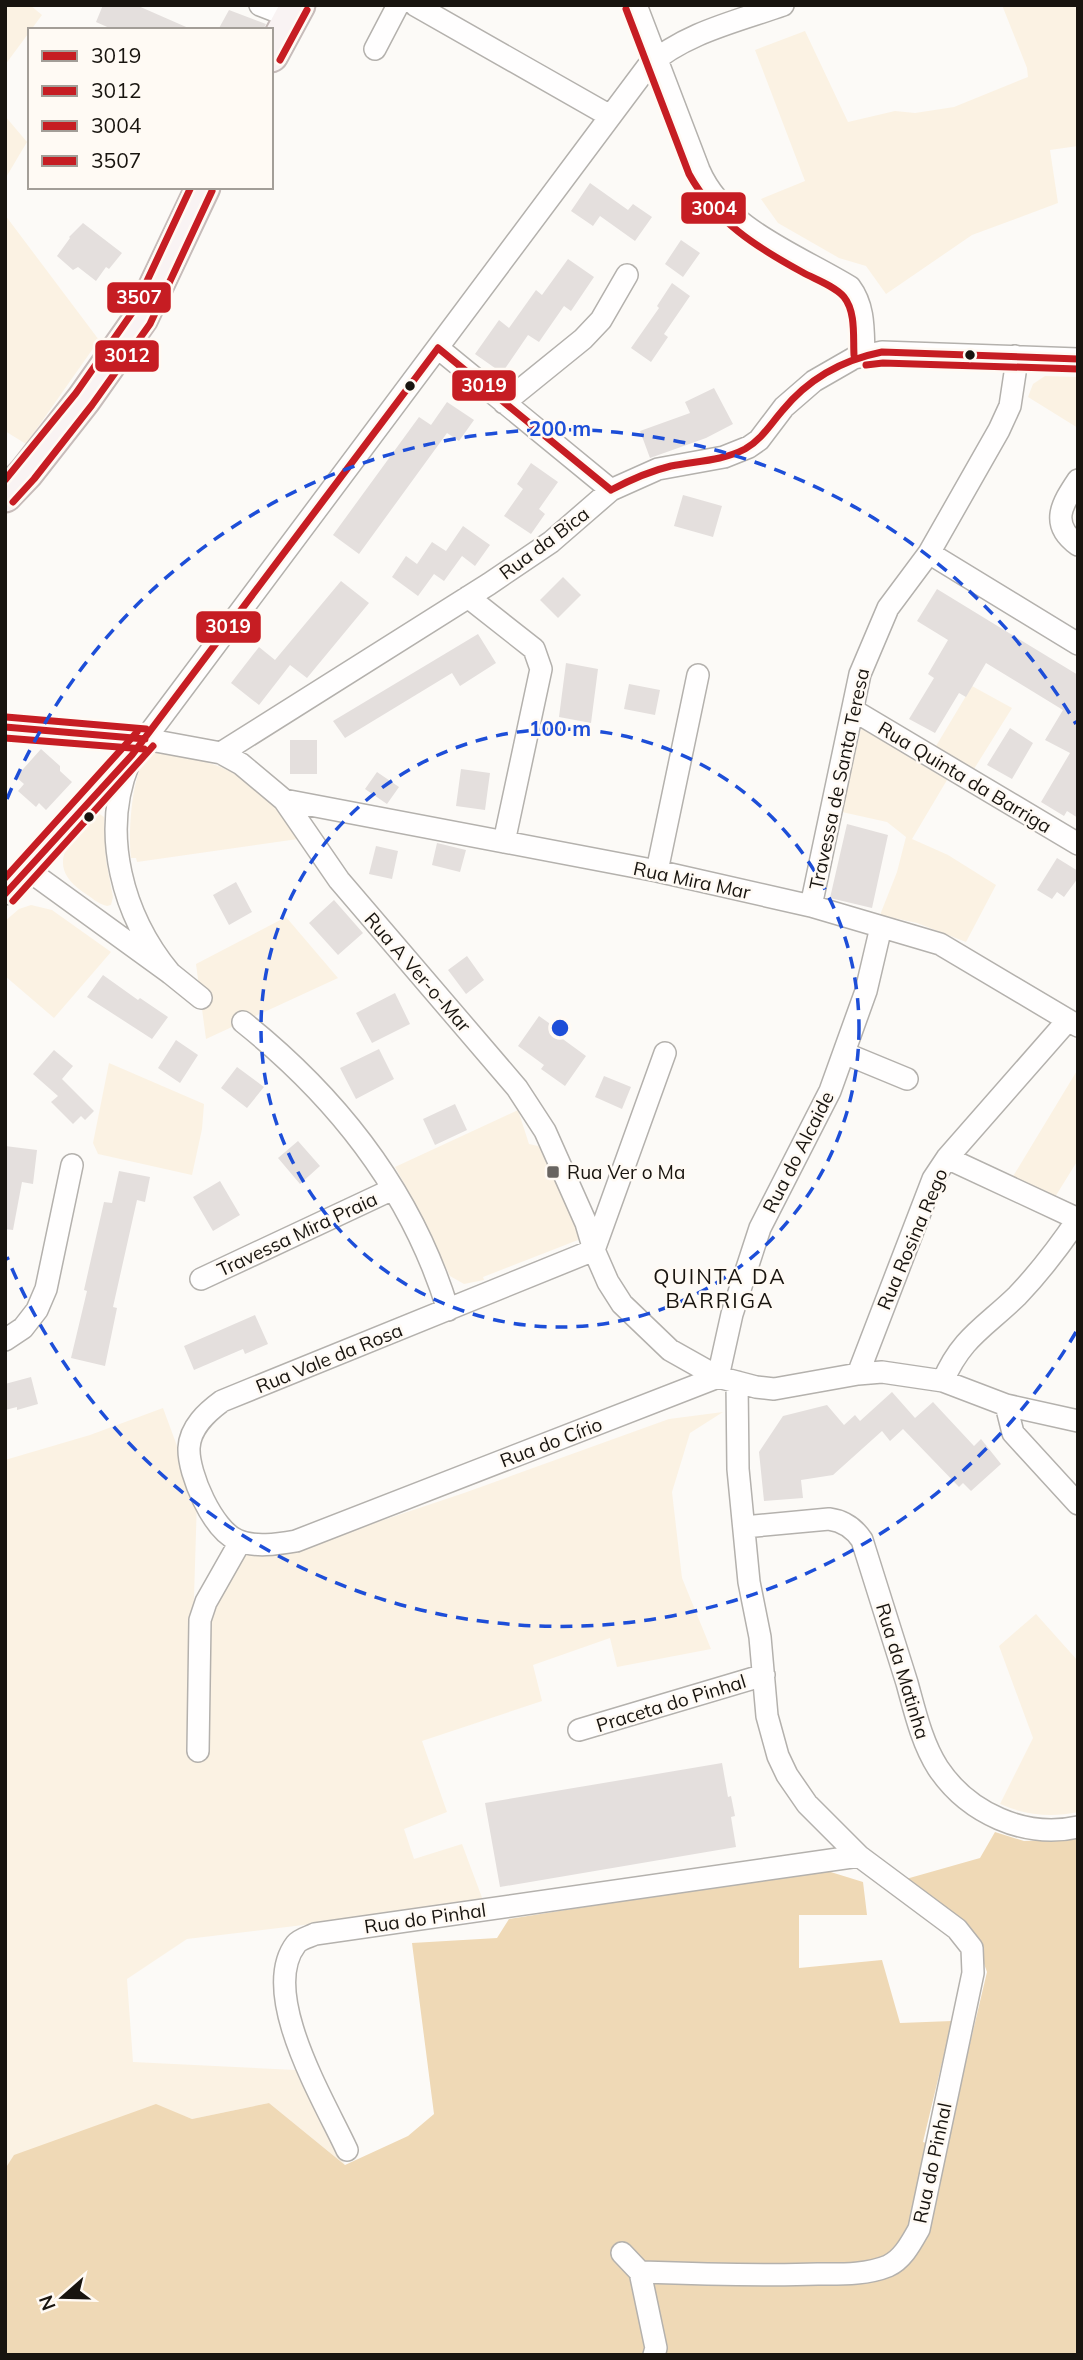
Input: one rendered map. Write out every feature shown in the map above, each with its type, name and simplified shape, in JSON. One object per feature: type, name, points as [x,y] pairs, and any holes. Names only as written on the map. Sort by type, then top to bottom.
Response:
[{"type":"main road","points":[[273,51],[294,11]]},
{"type":"main road","points":[[5,495],[26,473],[83,399],[141,318],[202,189]]},
{"type":"street","points":[[260,5],[294,11]]},
{"type":"street","points":[[375,49],[398,5]]},
{"type":"street","points":[[415,5],[610,116]]},
{"type":"street","points":[[636,5],[709,191],[746,226],[850,287],[860,302],[864,355]]},
{"type":"street","points":[[5,894],[138,747],[636,81],[657,58],[685,42],[783,5]]},
{"type":"street","points":[[504,403],[583,339],[601,320],[627,275]]},
{"type":"street","points":[[438,348],[611,490]]},
{"type":"street","name":"Rua da Bica","points":[[220,753],[551,542],[611,490],[658,469],[740,452],[759,440],[784,407],[814,381],[854,358],[882,352],[1078,359]]},
{"type":"street","name":"Travessa de Santa Teresa","points":[[811,906],[860,674],[888,608],[929,553],[999,430],[1010,406],[1015,356]]},
{"type":"street","points":[[1078,480],[1063,502],[1060,513],[1067,537],[1078,545]]},
{"type":"street","points":[[929,553],[1078,644]]},
{"type":"street","points":[[468,597],[534,649],[541,669],[504,842]]},
{"type":"street","points":[[657,871],[698,675]]},
{"type":"street","name":"Rua Quinta da Barriga","points":[[853,710],[1078,844]]},
{"type":"street","name":"Rua A Ver-o-Mar","points":[[5,726],[138,747],[220,753],[241,764],[284,800],[339,880],[517,1088],[550,1141],[608,1282],[622,1304],[670,1350],[727,1380]]},
{"type":"street","points":[[138,747],[123,776],[117,801],[119,865],[138,928],[170,973]]},
{"type":"street","name":"Rua Mira Mar","points":[[284,800],[657,871],[811,906],[940,944],[1073,1023]]},
{"type":"street","points":[[28,870],[201,998]]},
{"type":"street","name":"Rua do Alcaide","points":[[727,1380],[732,1314],[760,1228],[830,1091],[866,991],[881,927]]},
{"type":"street","points":[[243,1022],[288,1060],[338,1111],[369,1150],[425,1249],[448,1310]]},
{"type":"street","name":"Rua Rosina Rego","points":[[858,1374],[933,1179],[947,1158],[1073,1023]]},
{"type":"street","points":[[594,1250],[665,1053]]},
{"type":"street","points":[[844,1053],[907,1079]]},
{"type":"street","points":[[943,1381],[950,1364],[968,1339],[1032,1280],[1078,1219],[947,1158]]},
{"type":"street","points":[[5,1340],[23,1328],[37,1310],[46,1289],[72,1165]]},
{"type":"street","name":"Travessa Mira Praia","points":[[201,1279],[393,1189]]},
{"type":"street","name":"Rua Vale da Rosa","points":[[240,1542],[224,1533],[207,1508],[193,1471],[189,1448],[194,1430],[207,1412],[222,1401],[594,1250]]},
{"type":"street","points":[[727,1380],[774,1389],[882,1372],[943,1381],[1006,1405],[1078,1421]]},
{"type":"street","name":"Rua do Pinhal","points":[[640,2272],[770,2276],[872,2271],[891,2265],[906,2251],[919,2229],[973,1973],[972,1948],[957,1930],[859,1856],[816,1814],[787,1775],[766,1716],[764,1675],[727,1380]]},
{"type":"street","name":"Rua do Círio","points":[[240,1542],[271,1545],[296,1541],[727,1380]]},
{"type":"street","points":[[1006,1405],[1013,1433],[1078,1504]]},
{"type":"street","name":"Rua da Matinha","points":[[744,1527],[829,1519],[851,1527],[862,1540],[923,1735],[937,1767],[973,1804],[1004,1821],[1038,1829],[1078,1827]]},
{"type":"street","points":[[198,1751],[200,1620],[206,1602],[240,1542]]},
{"type":"street","name":"Praceta do Pinhal","points":[[579,1730],[764,1675]]},
{"type":"street","name":"Rua do Pinhal","points":[[347,2150],[298,2046],[286,2008],[284,1983],[288,1962],[297,1943],[315,1934],[859,1856]]},
{"type":"street","points":[[622,2253],[640,2272],[656,2348],[654,2355]]},
{"type":"shaded area","points":[[5,5],[30,5],[42,15],[32,28],[28,28],[28,34],[5,65]]},
{"type":"shaded area","points":[[1002,5],[1078,5],[1078,146],[1050,150],[1058,203],[972,235],[886,294],[866,266],[839,258],[778,223],[761,199],[805,181],[755,50],[805,31],[848,122],[895,111],[915,113],[954,107],[1028,77],[1027,68]]},
{"type":"shaded area","points":[[5,116],[27,142],[5,179]]},
{"type":"shaded area","points":[[5,215],[99,340],[26,444],[5,431]]},
{"type":"shaded area","points":[[1045,376],[1078,377],[1078,428],[1028,397],[1033,384]]},
{"type":"shaded area","points":[[972,686],[1012,708],[974,769],[936,746]]},
{"type":"shaded area","points":[[861,728],[947,780],[912,839],[948,855],[996,885],[966,942],[917,923],[880,915],[897,872],[906,837],[887,822],[842,812]]},
{"type":"shaded area","points":[[159,752],[205,762],[253,785],[297,833],[298,839],[137,862],[136,858],[131,858],[130,848],[135,788],[143,763],[150,754]]},
{"type":"shaded area","points":[[98,813],[104,817],[106,860],[113,897],[111,905],[107,906],[71,882],[63,862],[69,843],[76,833],[93,814]]},
{"type":"shaded area","points":[[31,905],[52,910],[111,952],[54,1018],[5,976],[5,921],[19,909]]},
{"type":"shaded area","points":[[286,917],[338,978],[206,1039],[196,964]]},
{"type":"shaded area","points":[[109,1063],[204,1104],[202,1129],[192,1175],[98,1154],[93,1143]]},
{"type":"shaded area","points":[[1078,1069],[1078,1160],[1055,1197],[1012,1178]]},
{"type":"shaded area","points":[[518,1110],[529,1144],[538,1146],[543,1151],[579,1235],[578,1240],[483,1277],[484,1280],[464,1284],[450,1276],[395,1167]]},
{"type":"shaded area","points":[[163,1408],[197,1500],[189,1759],[206,1760],[207,1612],[247,1553],[282,1554],[464,1493],[669,1419],[723,1412],[690,1433],[672,1492],[682,1578],[711,1649],[617,1667],[610,1638],[533,1665],[542,1701],[422,1741],[447,1812],[404,1829],[414,1859],[462,1844],[484,1903],[187,1939],[127,1979],[133,2062],[296,2070],[345,2165],[269,2103],[192,2119],[156,2105],[5,2169],[5,1460],[90,1435]]},
{"type":"shaded area","points":[[1036,1614],[1078,1661],[1078,1812],[1038,1814],[1000,1804],[1033,1738],[999,1646]]},
{"type":"shaded area","points":[[995,1832],[1024,1841],[1078,1839],[1078,2355],[5,2355],[5,2169],[14,2155],[156,2104],[192,2119],[269,2103],[345,2165],[408,2136],[434,2114],[412,1943],[497,1938],[509,1919],[821,1869],[863,1882],[867,1915],[799,1915],[799,1968],[882,1960],[900,2023],[952,2021],[923,2142],[945,2149],[987,1972],[974,1936],[906,1879],[980,1858]]},
{"type":"building","points":[[103,5],[136,5],[188,28],[110,28],[96,22]]},
{"type":"building","points":[[229,10],[266,24],[264,28],[219,28]]},
{"type":"building","points":[[590,183],[628,210],[633,204],[652,217],[635,241],[600,216],[593,226],[571,211]]},
{"type":"building","points":[[83,223],[122,253],[109,269],[106,267],[96,281],[78,267],[73,270],[57,256],[69,237]]},
{"type":"building","points":[[681,240],[700,253],[683,277],[665,264]]},
{"type":"building","points":[[568,259],[594,277],[571,311],[564,306],[539,342],[528,335],[502,373],[475,354],[499,320],[509,328],[536,290],[542,295]]},
{"type":"building","points":[[672,283],[690,296],[664,334],[668,337],[651,362],[631,348],[659,308],[657,306]]},
{"type":"building","points":[[714,388],[733,424],[706,438],[650,458],[640,431],[690,413],[685,402]]},
{"type":"building","points":[[447,402],[474,420],[459,441],[447,433],[359,554],[333,535],[419,417],[431,425]]},
{"type":"building","points":[[531,463],[558,482],[539,509],[545,514],[531,534],[504,516],[523,489],[517,484]]},
{"type":"building","points":[[683,495],[722,506],[713,537],[674,526]]},
{"type":"building","points":[[463,526],[490,545],[475,566],[462,556],[444,581],[434,574],[418,596],[392,577],[406,556],[417,564],[432,542],[446,551]]},
{"type":"building","points":[[563,577],[581,595],[558,618],[540,600]]},
{"type":"building","points":[[341,581],[369,603],[307,678],[290,665],[259,705],[231,683],[259,647],[275,660]]},
{"type":"building","points":[[937,589],[1078,675],[1078,818],[1067,811],[1064,816],[1041,802],[1070,753],[1045,740],[1063,710],[986,663],[966,697],[959,693],[935,733],[909,719],[934,678],[928,674],[948,640],[917,621]]},
{"type":"building","points":[[478,634],[496,663],[460,686],[452,673],[345,738],[333,721]]},
{"type":"building","points":[[566,663],[598,669],[591,723],[559,717]]},
{"type":"building","points":[[629,684],[660,690],[655,715],[624,709]]},
{"type":"building","points":[[1010,728],[1033,743],[1012,779],[987,765]]},
{"type":"building","points":[[290,740],[317,740],[317,774],[290,774]]},
{"type":"building","points":[[41,749],[60,766],[60,771],[72,782],[46,810],[39,803],[36,807],[18,791],[24,784],[16,777]]},
{"type":"building","points":[[461,769],[490,773],[485,810],[456,806]]},
{"type":"building","points":[[377,772],[399,787],[387,804],[365,789]]},
{"type":"building","points":[[847,824],[888,835],[872,908],[830,898]]},
{"type":"building","points":[[437,843],[466,850],[460,872],[432,865]]},
{"type":"building","points":[[376,846],[398,851],[392,879],[369,874]]},
{"type":"building","points":[[1057,858],[1078,871],[1078,878],[1064,897],[1057,892],[1052,899],[1037,890]]},
{"type":"building","points":[[236,882],[252,912],[229,925],[213,895]]},
{"type":"building","points":[[334,900],[363,933],[338,955],[309,923]]},
{"type":"building","points":[[467,956],[484,980],[466,994],[448,970]]},
{"type":"building","points":[[103,975],[168,1017],[152,1039],[87,997]]},
{"type":"building","points":[[395,993],[410,1024],[372,1043],[356,1013]]},
{"type":"building","points":[[539,1016],[563,1033],[560,1037],[586,1056],[565,1086],[541,1069],[544,1065],[518,1046]]},
{"type":"building","points":[[176,1040],[198,1055],[180,1083],[158,1068]]},
{"type":"building","points":[[379,1049],[394,1079],[356,1099],[340,1068]]},
{"type":"building","points":[[54,1050],[73,1066],[62,1079],[94,1111],[85,1120],[81,1116],[73,1124],[51,1102],[58,1096],[33,1074]]},
{"type":"building","points":[[237,1067],[264,1087],[247,1108],[221,1088]]},
{"type":"building","points":[[604,1076],[631,1087],[622,1109],[595,1097]]},
{"type":"building","points":[[455,1104],[467,1130],[435,1145],[423,1119]]},
{"type":"building","points":[[298,1141],[320,1166],[300,1184],[278,1158]]},
{"type":"building","points":[[5,1146],[37,1150],[33,1184],[22,1182],[13,1230],[5,1229]]},
{"type":"building","points":[[119,1171],[150,1177],[145,1202],[137,1200],[113,1307],[117,1308],[105,1366],[71,1358],[104,1202],[112,1203]]},
{"type":"building","points":[[220,1181],[240,1215],[213,1231],[193,1197]]},
{"type":"building","points":[[255,1315],[268,1344],[245,1354],[243,1349],[194,1370],[184,1346]]},
{"type":"building","points":[[31,1377],[38,1404],[17,1410],[17,1407],[5,1410],[5,1384]]},
{"type":"building","points":[[892,1392],[915,1418],[933,1402],[974,1446],[981,1439],[1001,1464],[971,1491],[963,1483],[959,1487],[903,1429],[890,1441],[882,1431],[833,1475],[801,1480],[803,1498],[764,1501],[759,1452],[783,1416],[827,1405],[844,1425],[855,1415],[860,1421]]},
{"type":"building","points":[[722,1763],[728,1797],[731,1796],[735,1816],[731,1817],[736,1847],[500,1887],[485,1803]]},
{"type":"transit line","name":"3004","points":[[626,9],[689,174],[699,191],[724,219],[753,242],[785,263],[830,286],[844,297],[852,317],[854,355]]},
{"type":"transit line","name":"3012","points":[[280,60],[307,10]]},
{"type":"transit line","name":"3507","points":[[5,480],[76,393],[132,313],[190,189]]},
{"type":"transit line","name":"3012","points":[[13,502],[92,405],[150,324],[212,191]]},
{"type":"transit line","name":"3019","points":[[438,348],[611,490]]},
{"type":"transit line","name":"3019","points":[[5,894],[132,755],[438,348]]},
{"type":"transit line","name":"3019","points":[[611,490],[663,468],[718,458],[745,449],[761,437],[803,389],[827,372],[867,356],[882,352],[1078,359]]},
{"type":"transit line","name":"3004","points":[[866,365],[883,363],[1078,369]]},
{"type":"transit line","name":"3507","points":[[6,717],[146,729]]},
{"type":"transit line","name":"3019","points":[[5,727],[145,739]]},
{"type":"transit line","name":"3507","points":[[5,878],[137,732]]},
{"type":"transit line","name":"3012","points":[[5,738],[144,749]]},
{"type":"transit line","name":"3012","points":[[13,901],[153,746]]},
{"type":"place","name":"Rua Ver o Ma","points":[[553,1172]]},
{"type":"district","name":"QUINTA DA BARRIGA","points":[[720,1288]]}]
